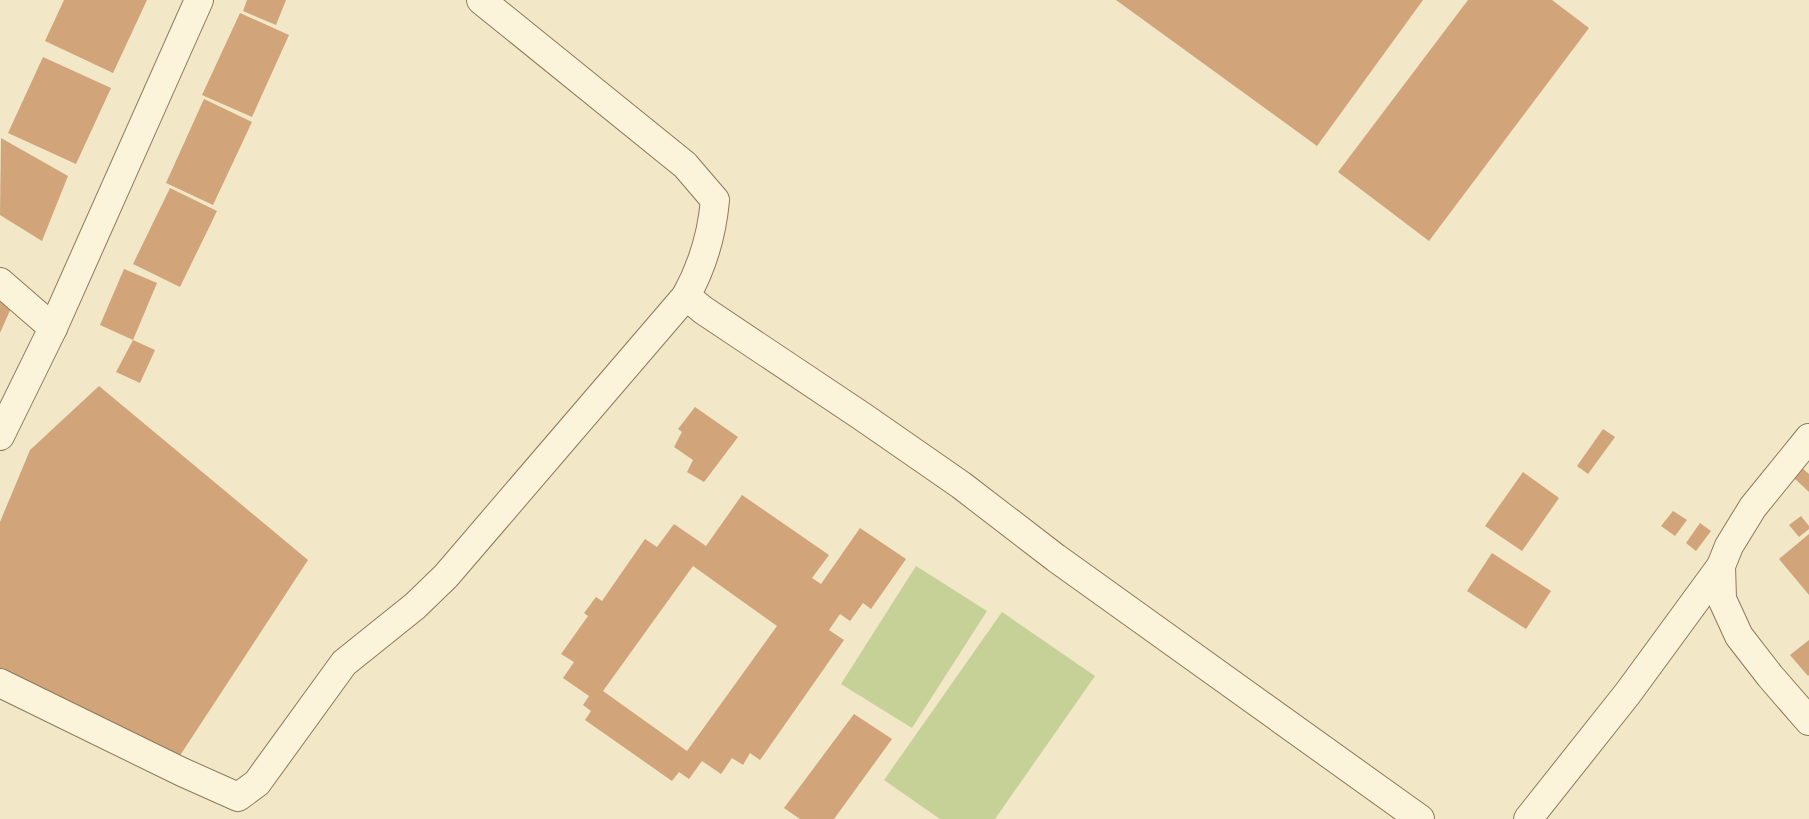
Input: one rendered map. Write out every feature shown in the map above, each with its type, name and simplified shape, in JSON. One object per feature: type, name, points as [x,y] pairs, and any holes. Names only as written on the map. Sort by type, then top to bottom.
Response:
[{"type":"street","points":[[0,436],[53,328],[199,0]]},
{"type":"street","points":[[0,683],[182,772],[238,797],[257,783],[344,663],[415,606],[446,576],[686,296],[698,274],[713,220],[715,200],[685,165],[481,0]]},
{"type":"street","points":[[0,282],[53,328]]},
{"type":"street","points":[[686,296],[703,310],[855,411],[961,485],[1056,558],[1420,819]]},
{"type":"street","points":[[1528,819],[1628,693],[1721,566],[1729,546],[1753,507],[1809,438]]},
{"type":"street","points":[[1721,566],[1722,599],[1739,636],[1770,676],[1809,720]]},
{"type":"green space","points":[[916,566],[987,611],[912,728],[841,684]]},
{"type":"green space","points":[[1002,612],[1095,676],[995,819],[940,819],[884,780]]},
{"type":"building","points":[[64,0],[147,0],[113,73],[45,41]]},
{"type":"building","points":[[247,0],[286,0],[276,25],[243,11]]},
{"type":"building","points":[[1116,0],[1423,0],[1317,146]]},
{"type":"building","points":[[1468,0],[1552,0],[1589,28],[1429,241],[1338,172]]},
{"type":"building","points":[[240,13],[289,35],[252,117],[202,95]]},
{"type":"building","points":[[43,57],[111,88],[76,164],[8,133]]},
{"type":"building","points":[[204,99],[252,122],[213,205],[166,183]]},
{"type":"building","points":[[1,138],[68,176],[42,241],[0,215]]},
{"type":"building","points":[[170,188],[217,211],[180,287],[133,264]]},
{"type":"building","points":[[124,269],[157,283],[133,340],[100,325]]},
{"type":"building","points":[[0,292],[15,299],[0,333]]},
{"type":"building","points":[[133,340],[155,350],[140,383],[116,372]]},
{"type":"building","points":[[99,386],[308,560],[179,757],[0,669],[0,522],[30,450]]},
{"type":"building","points":[[695,407],[738,437],[704,482],[687,472],[693,460],[674,447],[682,432],[678,429]]},
{"type":"building","points":[[1603,429],[1615,437],[1588,474],[1577,466]]},
{"type":"building","points":[[1801,467],[1809,474],[1809,492],[1793,477]]},
{"type":"building","points":[[1523,472],[1559,498],[1522,551],[1485,526]]},
{"type":"building","points":[[742,495],[829,555],[812,578],[821,584],[860,528],[906,559],[871,609],[863,603],[850,621],[840,614],[829,630],[844,640],[760,760],[750,753],[743,765],[732,758],[721,774],[702,761],[689,779],[679,772],[672,781],[585,720],[591,711],[583,705],[589,696],[563,678],[574,662],[561,654],[588,616],[584,613],[596,597],[602,601],[645,539],[657,547],[674,524],[706,546]],"holes":[[[693,566],[777,626],[687,751],[603,691]]]},
{"type":"building","points":[[1673,511],[1687,520],[1675,536],[1661,526]]},
{"type":"building","points":[[1801,516],[1809,526],[1809,529],[1799,537],[1789,525]]},
{"type":"building","points":[[1700,523],[1711,531],[1696,551],[1686,543]]},
{"type":"building","points":[[1809,534],[1809,595],[1779,559]]},
{"type":"building","points":[[1492,553],[1551,591],[1526,629],[1467,591]]},
{"type":"building","points":[[1809,640],[1809,675],[1808,676],[1790,655]]},
{"type":"building","points":[[854,714],[892,739],[834,819],[800,819],[784,808]]}]
